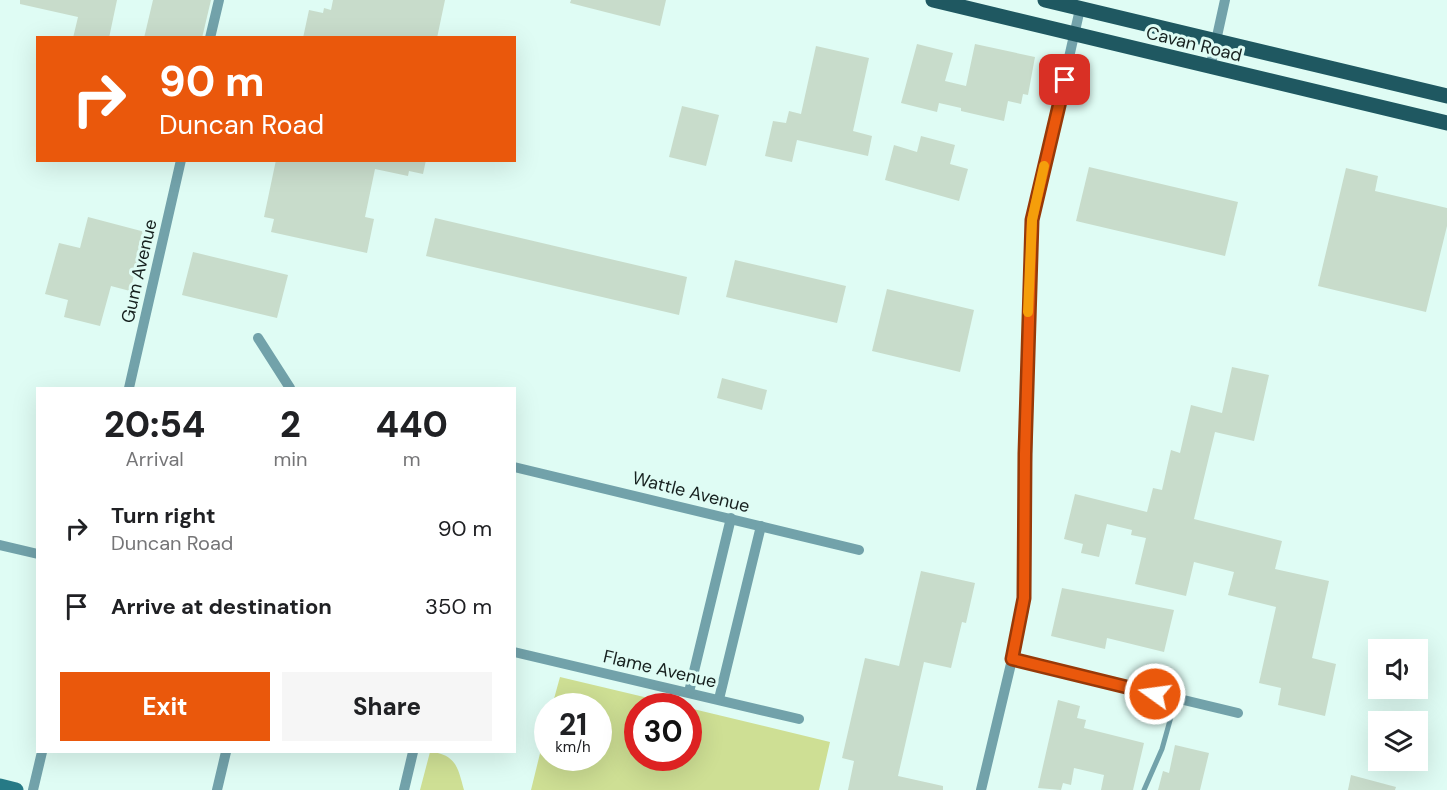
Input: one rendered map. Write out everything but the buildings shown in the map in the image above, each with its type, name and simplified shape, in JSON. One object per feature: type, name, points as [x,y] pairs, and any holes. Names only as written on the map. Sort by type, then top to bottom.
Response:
[{"type":"main road","name":"Cavan Road","points":[[933,0],[1447,123]]},
{"type":"main road","name":"Cavan Road","points":[[1045,0],[1447,96]]},
{"type":"street","points":[[210,36],[219,0]]},
{"type":"street","points":[[1210,68],[1225,0]]},
{"type":"street","points":[[981,790],[1024,598],[1025,454],[1032,220],[1080,9]]},
{"type":"street","name":"Gum Avenue","points":[[129,387],[181,162]]},
{"type":"street","points":[[258,338],[289,387]]},
{"type":"street","name":"Wattle Avenue","points":[[516,467],[859,550]]},
{"type":"street","points":[[689,692],[731,518]]},
{"type":"street","points":[[719,699],[761,526]]},
{"type":"street","points":[[0,545],[36,554]]},
{"type":"street","name":"Flame Avenue","points":[[516,652],[799,719]]},
{"type":"street","points":[[1012,659],[1238,713]]},
{"type":"street","points":[[33,790],[42,753]]},
{"type":"street","points":[[217,790],[226,753]]},
{"type":"street","points":[[404,790],[413,753]]},
{"type":"street","points":[[0,786],[16,790]]},
{"type":"lane","points":[[1144,790],[1162,749],[1176,699]]},
{"type":"green space","points":[[560,677],[627,693],[624,693],[624,771],[702,771],[702,711],[830,742],[819,790],[531,790],[536,771],[612,771],[612,693],[556,693]]},
{"type":"green space","points":[[430,753],[439,753],[455,763],[464,790],[420,790]]},
{"type":"slow traffic","points":[[1028,312],[1032,220],[1044,166]]},
{"type":"route","points":[[1065,80],[1040,180],[1030,241],[1024,609],[1012,659],[1155,694]]}]
